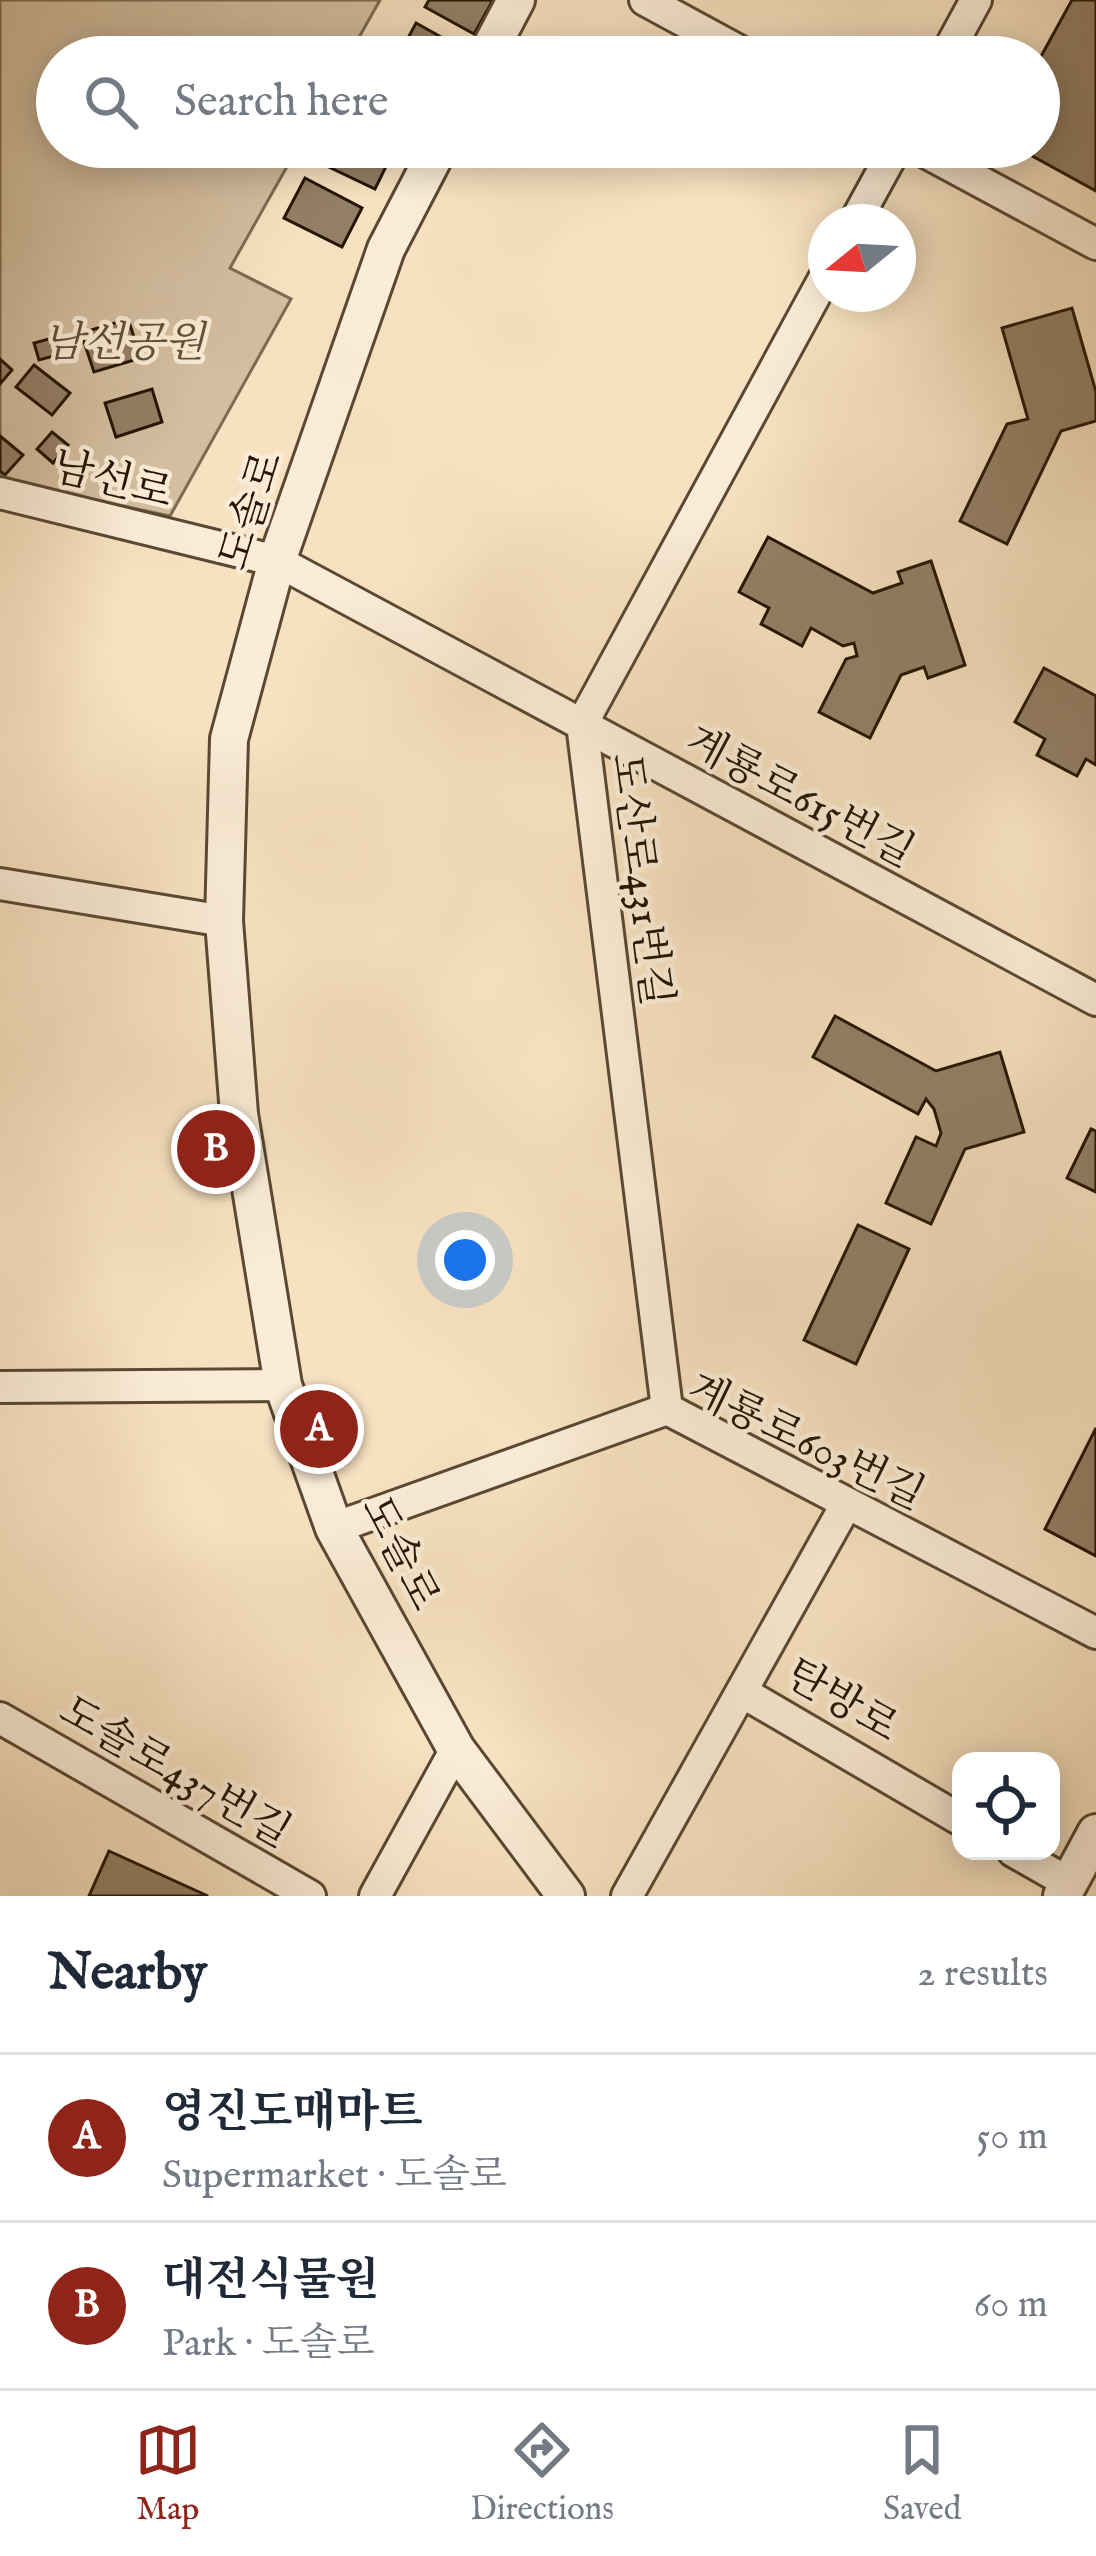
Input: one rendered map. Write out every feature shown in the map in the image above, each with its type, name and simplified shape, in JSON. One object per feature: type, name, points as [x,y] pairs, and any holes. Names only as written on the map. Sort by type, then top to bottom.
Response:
[{"type":"street","points":[[497,36],[516,0]]},
{"type":"street","points":[[645,0],[711,36]]},
{"type":"street","points":[[956,36],[976,0]]},
{"type":"street","name":"도솔로","points":[[428,168],[386,249],[277,561],[229,739],[224,921],[239,1114],[283,1385],[334,1528],[456,1749],[566,1896]]},
{"type":"street","points":[[865,204],[885,168]]},
{"type":"street","points":[[955,168],[1096,244]]},
{"type":"street","name":"도산로431번길","points":[[667,1408],[582,724],[808,308]]},
{"type":"street","name":"남선로","points":[[0,494],[277,561]]},
{"type":"street","name":"계룡로615번길","points":[[277,561],[1096,1000]]},
{"type":"street","points":[[0,884],[224,921]]},
{"type":"street","points":[[0,1388],[283,1385]]},
{"type":"street","name":"계룡로603번길","points":[[334,1528],[667,1408],[1096,1634]]},
{"type":"street","points":[[628,1896],[847,1503]]},
{"type":"street","name":"탄방로","points":[[742,1692],[952,1815]]},
{"type":"street","name":"도솔로437번길","points":[[0,1718],[310,1896]]},
{"type":"street","points":[[375,1896],[456,1749]]},
{"type":"street","points":[[1025,1860],[1065,1890],[1096,1833]]},
{"type":"green space","name":"남선공원","points":[[0,0],[380,0],[360,36],[36,36],[36,168],[286,168],[230,268],[291,299],[170,516],[0,480]]},
{"type":"building","points":[[429,0],[493,0],[474,34],[425,7]]},
{"type":"building","points":[[1072,0],[1096,0],[1096,191],[1054,168],[1060,168],[1060,36],[1052,36]]},
{"type":"building","points":[[416,23],[439,36],[409,36]]},
{"type":"building","points":[[331,168],[385,168],[375,189]]},
{"type":"building","points":[[305,178],[362,208],[342,247],[284,218]]},
{"type":"building","points":[[1072,308],[1096,392],[1096,421],[1061,431],[1007,544],[960,521],[1007,424],[1028,419],[1002,328]]},
{"type":"building","points":[[128,319],[141,358],[94,372],[81,333]]},
{"type":"building","points":[[56,337],[61,354],[39,360],[34,343]]},
{"type":"building","points":[[0,359],[12,370],[0,384]]},
{"type":"building","points":[[34,365],[70,393],[52,415],[16,387]]},
{"type":"building","points":[[152,389],[162,422],[116,437],[105,403]]},
{"type":"building","points":[[52,432],[68,445],[53,463],[37,449]]},
{"type":"building","points":[[0,436],[23,455],[5,475],[0,471]]},
{"type":"building","points":[[768,537],[873,593],[902,583],[898,572],[931,561],[965,665],[928,678],[924,667],[901,675],[870,738],[819,712],[846,659],[857,656],[854,643],[843,646],[811,628],[802,646],[761,624],[769,608],[739,592]]},
{"type":"building","points":[[1044,668],[1096,696],[1096,765],[1086,759],[1077,776],[1037,755],[1045,739],[1015,722]]},
{"type":"building","points":[[835,1016],[936,1071],[1000,1052],[1024,1132],[965,1149],[931,1224],[886,1203],[916,1137],[936,1146],[941,1133],[934,1109],[926,1099],[918,1114],[813,1057]]},
{"type":"building","points":[[1091,1129],[1096,1131],[1096,1192],[1067,1178]]},
{"type":"building","points":[[858,1225],[909,1249],[856,1364],[804,1340]]},
{"type":"building","points":[[1096,1428],[1096,1556],[1045,1529]]},
{"type":"building","points":[[109,1851],[208,1896],[89,1896]]},
{"type":"place","name":"대전식물원","points":[[216,1149]]},
{"type":"place","name":"영진도매마트","points":[[319,1429]]}]
